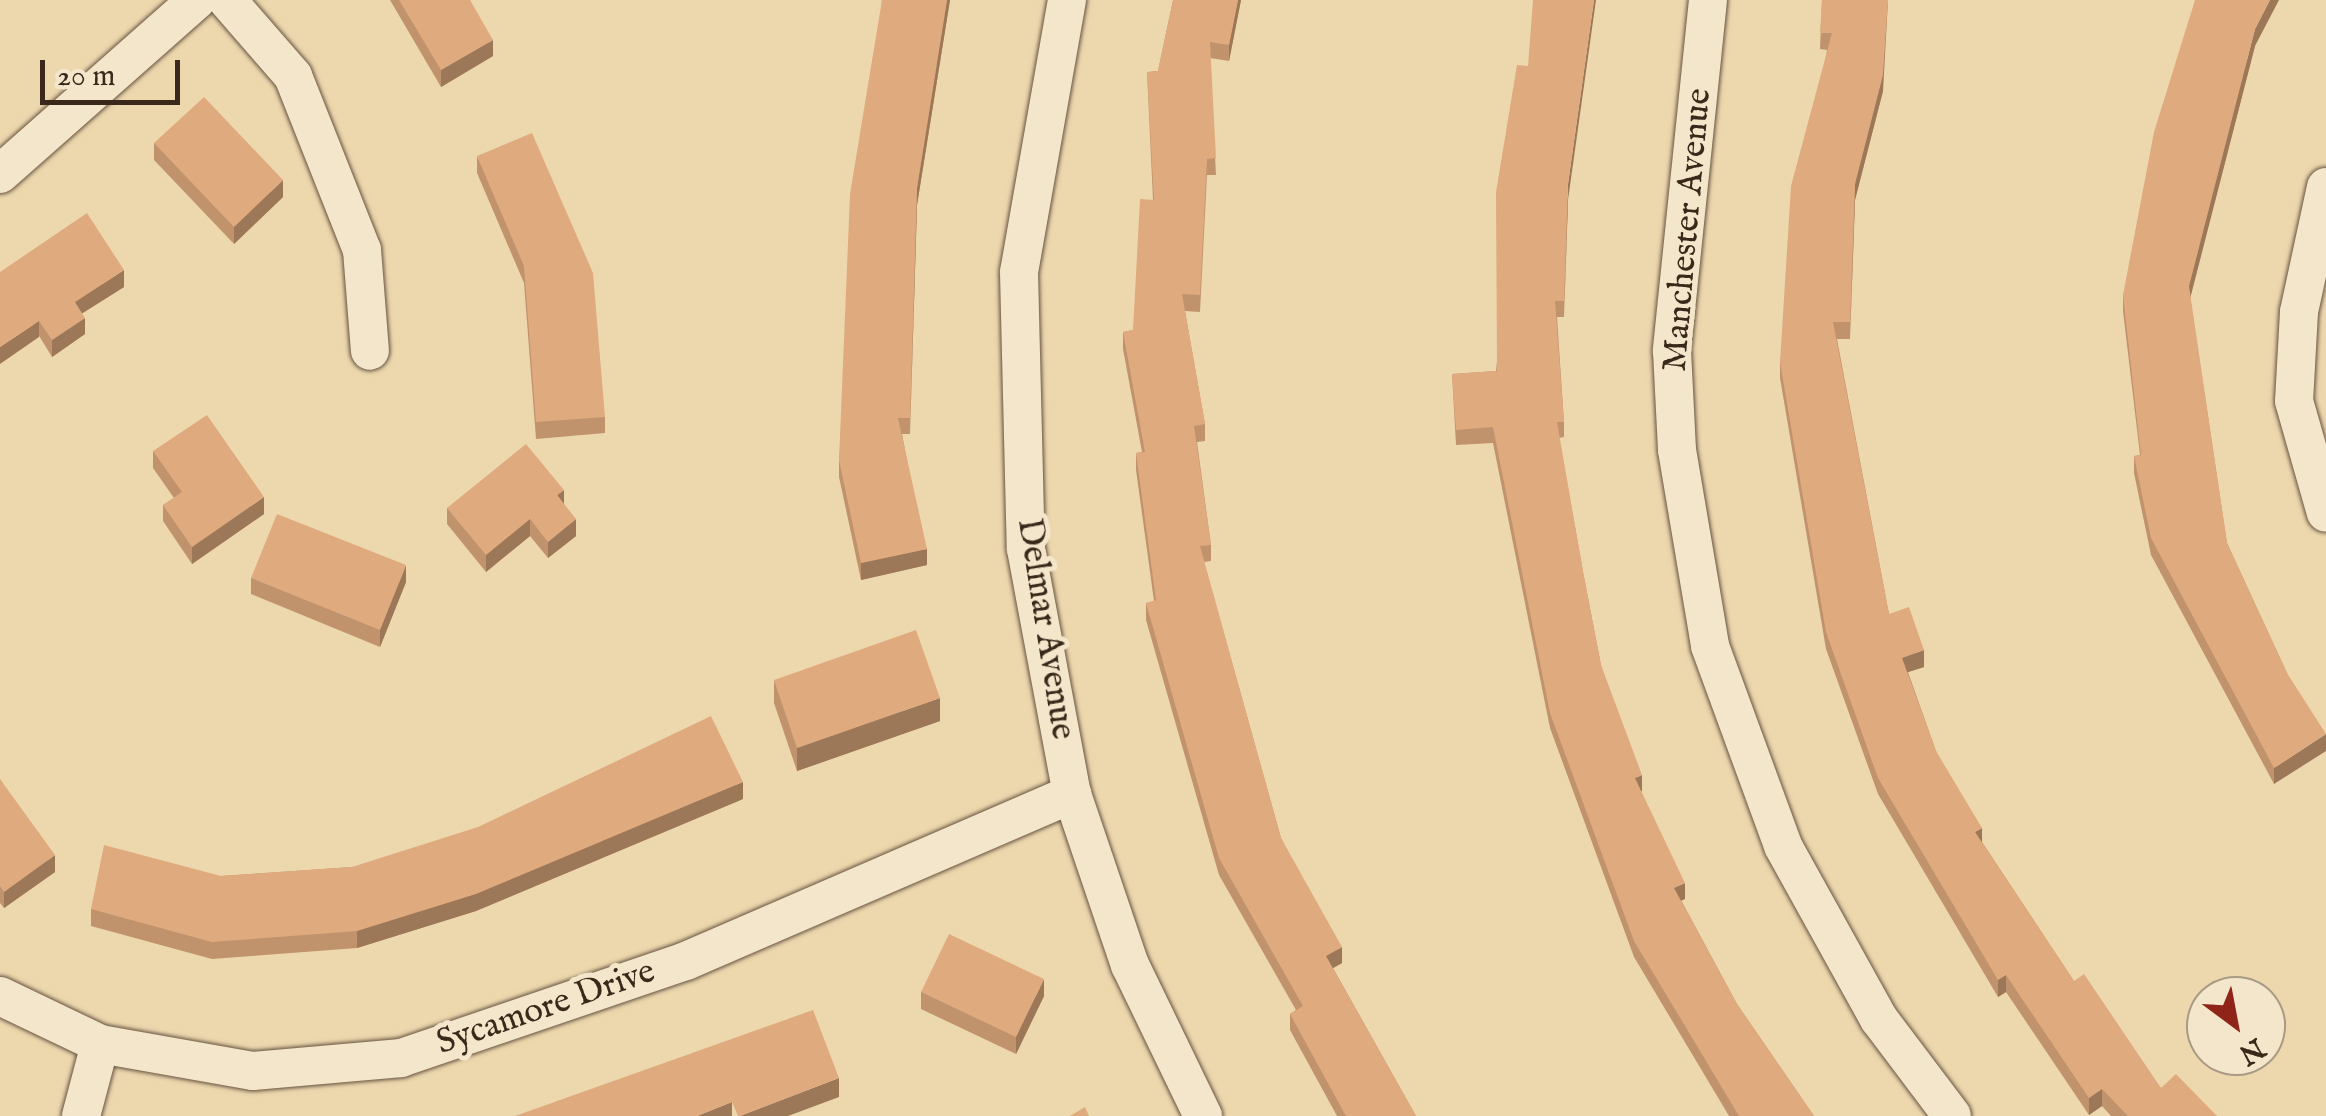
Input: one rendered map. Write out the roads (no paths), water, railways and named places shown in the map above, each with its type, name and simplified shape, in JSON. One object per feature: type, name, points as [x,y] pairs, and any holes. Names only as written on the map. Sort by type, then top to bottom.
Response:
[{"type":"street","points":[[0,174],[197,0]]},
{"type":"street","points":[[228,0],[300,94],[362,250],[370,351]]},
{"type":"street","name":"Delmar Avenue","points":[[1067,0],[1019,272],[1026,549],[1072,794],[1130,965],[1202,1116]]},
{"type":"street","name":"Manchester Avenue","points":[[1708,0],[1672,350],[1677,450],[1710,646],[1783,846],[1879,1019],[1952,1116]]},
{"type":"street","points":[[2326,187],[2299,312],[2294,401],[2326,513]]},
{"type":"street","name":"Sycamore Drive","points":[[0,996],[100,1044],[254,1071],[401,1058],[686,961],[1072,794]]},
{"type":"street","points":[[81,1116],[100,1044]]}]
